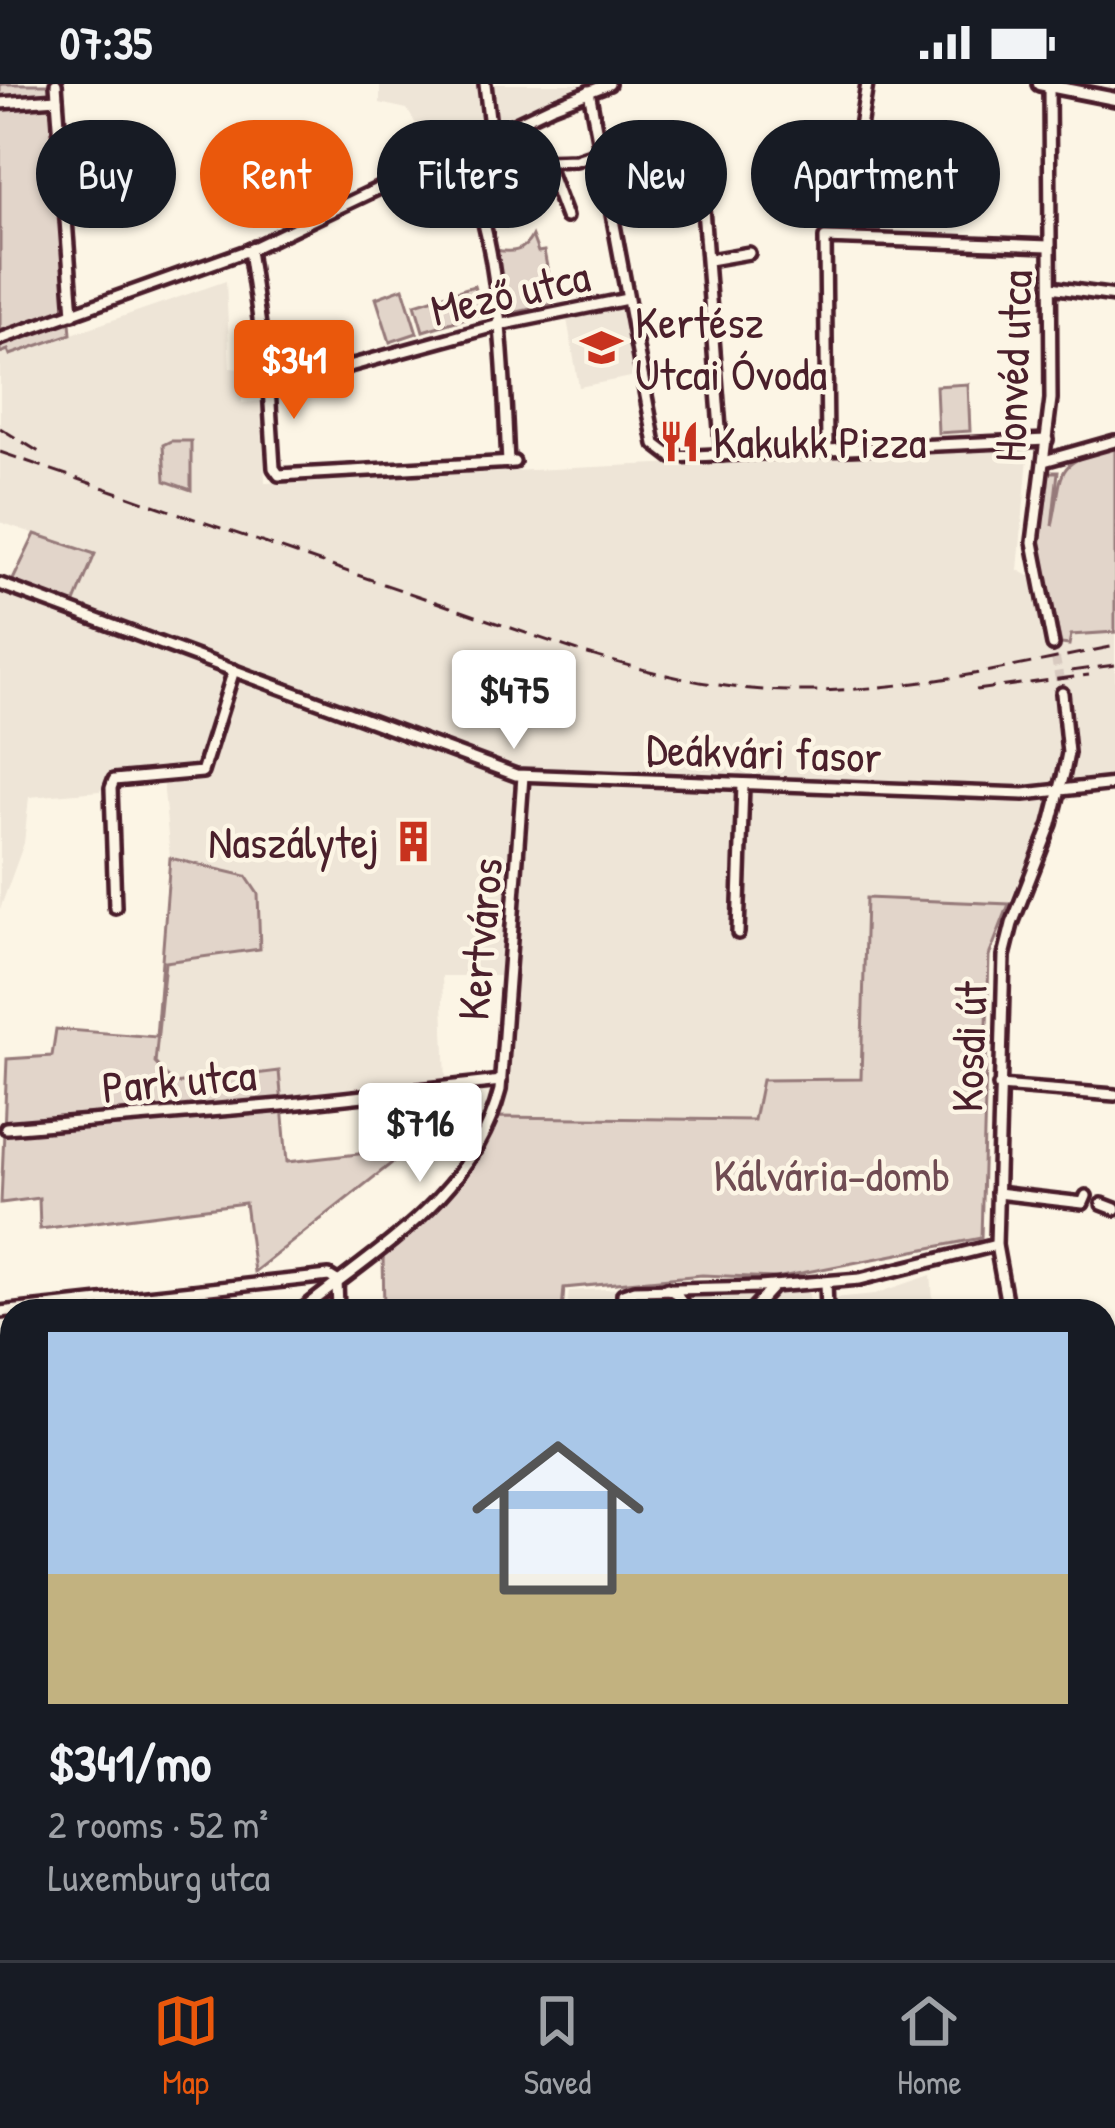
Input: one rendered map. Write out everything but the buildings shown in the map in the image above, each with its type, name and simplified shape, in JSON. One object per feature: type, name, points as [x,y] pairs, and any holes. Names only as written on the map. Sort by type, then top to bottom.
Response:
[{"type":"main road","points":[[1046,85],[1115,99]]},
{"type":"street","points":[[56,84],[73,314]]},
{"type":"street","points":[[485,84],[489,120]]},
{"type":"street","points":[[525,120],[609,84]]},
{"type":"street","points":[[861,120],[867,84]]},
{"type":"street","name":"Honvéd utca","points":[[1046,85],[1051,286],[1047,440],[1033,542],[1053,645]]},
{"type":"street","points":[[590,91],[595,120]]},
{"type":"street","points":[[0,103],[57,99]]},
{"type":"street","points":[[0,339],[249,250],[377,189]]},
{"type":"street","points":[[561,204],[566,217]]},
{"type":"street","points":[[249,250],[269,388],[274,468],[284,477],[511,462],[499,325],[484,228]]},
{"type":"street","points":[[614,228],[655,444],[672,457],[1047,440]]},
{"type":"street","points":[[706,228],[722,455]]},
{"type":"street","points":[[827,448],[825,238],[1049,246]]},
{"type":"street","points":[[709,260],[749,253]]},
{"type":"street","points":[[1051,286],[1115,296]]},
{"type":"street","name":"Mező utca","points":[[269,388],[499,325],[627,298]]},
{"type":"street","points":[[1044,461],[1115,441]]},
{"type":"street","name":"Deákvári fasor","points":[[0,584],[453,754],[524,776],[1057,793],[1115,784]]},
{"type":"street","points":[[115,907],[110,788],[114,780],[202,772],[234,670]]},
{"type":"street","points":[[1057,793],[1068,753],[1062,693]]},
{"type":"street","name":"Kertváros","points":[[316,1299],[402,1237],[452,1184],[494,1114],[501,1081],[524,776]]},
{"type":"street","points":[[738,933],[742,785]]},
{"type":"street","name":"Kosdi út","points":[[1006,1299],[996,1245],[1004,956],[1051,824],[1057,793]]},
{"type":"street","name":"Park utca","points":[[6,1128],[501,1081]]},
{"type":"street","points":[[999,1086],[1115,1095]]},
{"type":"street","points":[[997,1192],[1083,1203],[1086,1196]]},
{"type":"street","points":[[1102,1204],[1115,1209]]},
{"type":"street","points":[[623,1299],[623,1294],[635,1289],[774,1286],[875,1276],[996,1245]]},
{"type":"street","points":[[133,1299],[329,1276],[338,1281],[338,1299]]},
{"type":"street","points":[[826,1282],[827,1299]]},
{"type":"street","points":[[762,1299],[774,1286]]},
{"type":"street","points":[[695,1299],[704,1287]]},
{"type":"street","points":[[667,1288],[677,1299]]},
{"type":"shaded area","points":[[380,84],[580,84],[508,120],[414,120],[407,109],[380,103]]},
{"type":"shaded area","points":[[226,281],[230,368],[242,369],[242,403],[263,401],[265,483],[1029,446],[1018,570],[1029,576],[1044,571],[1100,585],[1115,583],[1115,778],[1076,782],[1048,792],[1047,812],[1009,904],[867,898],[861,1079],[762,1080],[755,1120],[493,1117],[511,976],[442,976],[446,1080],[281,1107],[278,1071],[174,1084],[155,1063],[165,962],[260,949],[246,875],[170,858],[163,780],[111,779],[100,791],[29,797],[24,843],[0,909],[0,580],[73,607],[95,554],[0,522],[0,353],[9,350],[11,355]]},
{"type":"shaded area","name":"Kertész Utcai Óvoda","points":[[617,309],[624,313],[636,376],[579,387],[567,319]]},
{"type":"shaded area","points":[[931,1275],[933,1299],[824,1299],[875,1294]]},
{"type":"shaded area","points":[[807,1278],[810,1299],[568,1299],[569,1291]]},
{"type":"green space","points":[[0,84],[51,84],[54,120],[36,120],[36,228],[63,228],[71,334],[10,355],[8,350],[0,353]]},
{"type":"green space","points":[[532,236],[538,252],[544,251],[554,304],[508,314],[495,250],[517,250]]},
{"type":"green space","points":[[474,286],[482,313],[423,331],[415,304]]},
{"type":"green space","points":[[403,288],[417,333],[390,342],[376,298]]},
{"type":"green space","points":[[968,384],[970,431],[938,433],[936,386]]},
{"type":"green space","points":[[191,441],[191,490],[165,481],[163,445]]},
{"type":"green space","points":[[1115,446],[1115,632],[1071,635],[1069,645],[1061,644],[1037,535],[1047,472],[1058,472],[1052,526],[1064,471],[1080,458]]},
{"type":"green space","points":[[35,534],[95,554],[73,607],[11,584]]},
{"type":"green space","points":[[170,858],[246,876],[258,894],[260,949],[165,962],[155,1063],[174,1084],[279,1071],[287,1162],[394,1150],[392,1163],[254,1272],[245,1203],[40,1229],[39,1198],[1,1203],[7,1059],[52,1056],[56,1029],[156,1037]]},
{"type":"green space","name":"Kálvária-domb","points":[[866,898],[1009,904],[989,956],[981,1238],[776,1278],[702,1275],[564,1288],[563,1299],[384,1299],[383,1255],[449,1194],[473,1160],[493,1117],[754,1120],[762,1080],[861,1079]]},
{"type":"tunnel","points":[[1053,645],[1062,693]]},
{"type":"railway","points":[[0,428],[44,455]]},
{"type":"railway","points":[[0,452],[581,652],[709,683],[788,691],[871,688],[953,678],[1115,646]]},
{"type":"railway","points":[[1071,671],[1115,665]]},
{"type":"railway","points":[[976,690],[1089,675]]},
{"type":"place","name":"Kertész Utcai Óvoda","points":[[601,347]]},
{"type":"place","name":"Kakukk Pizza","points":[[679,441]]},
{"type":"place","name":"Naszálytej","points":[[413,841]]}]
